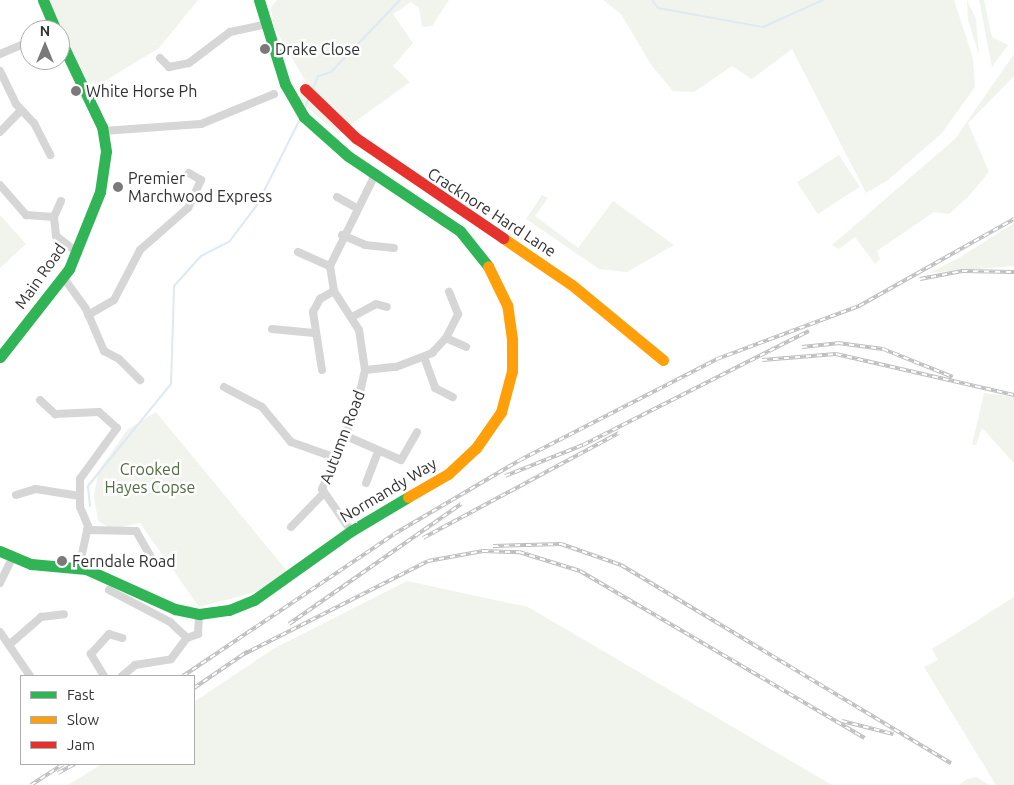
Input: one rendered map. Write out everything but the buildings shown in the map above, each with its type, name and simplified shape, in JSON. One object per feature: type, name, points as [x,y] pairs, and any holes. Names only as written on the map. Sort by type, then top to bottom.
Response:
[{"type":"street","name":"Main Road","points":[[43,0],[52,20]]},
{"type":"street","name":"Normandy Way","points":[[12,558],[79,568],[175,609],[199,614],[229,610],[254,600],[351,531],[427,488],[466,458],[501,412],[512,371],[510,315],[484,258],[448,222],[330,142],[299,110],[282,76],[268,24],[259,0]]},
{"type":"street","points":[[160,58],[169,67],[189,63],[230,32],[268,24]]},
{"type":"street","points":[[0,54],[20,45]]},
{"type":"street","name":"Main Road","points":[[0,357],[63,277],[78,254],[100,192],[106,151],[103,131],[70,60]]},
{"type":"street","points":[[0,71],[20,111],[34,123],[50,155]]},
{"type":"street","name":"Cracknore Hard Lane","points":[[305,88],[356,138],[572,285],[663,360]]},
{"type":"street","points":[[103,131],[201,124],[274,94]]},
{"type":"street","points":[[0,132],[20,111]]},
{"type":"street","points":[[88,315],[114,300],[140,250],[188,208],[201,180],[189,173]]},
{"type":"street","points":[[298,252],[330,266],[342,235],[376,173]]},
{"type":"street","points":[[0,185],[26,215],[54,217]]},
{"type":"street","points":[[337,197],[357,208]]},
{"type":"street","points":[[61,201],[54,217],[56,236],[78,254]]},
{"type":"street","points":[[342,235],[365,246],[394,248]]},
{"type":"street","name":"Autumn Road","points":[[330,266],[334,291],[359,330],[365,370],[346,436],[323,494],[351,531]]},
{"type":"street","points":[[63,277],[88,315],[104,352],[119,359],[140,380]]},
{"type":"street","points":[[322,370],[314,333],[316,305],[334,291]]},
{"type":"street","points":[[365,370],[379,371],[424,357],[446,338],[458,314],[449,292]]},
{"type":"street","points":[[352,317],[376,304],[387,307]]},
{"type":"street","points":[[272,329],[314,333]]},
{"type":"street","points":[[446,338],[466,347]]},
{"type":"street","points":[[424,357],[435,388],[453,397]]},
{"type":"street","points":[[224,387],[262,407],[291,442],[336,458]]},
{"type":"street","points":[[40,400],[55,414],[99,412],[117,428],[85,470],[79,496],[88,530],[79,568]]},
{"type":"street","points":[[346,436],[378,452],[401,460],[417,432]]},
{"type":"street","points":[[366,483],[378,452]]},
{"type":"street","points":[[16,495],[36,489],[79,496]]},
{"type":"street","points":[[291,527],[323,494]]},
{"type":"street","points":[[88,530],[136,530],[154,562]]},
{"type":"street","points":[[0,551],[12,558],[0,583]]},
{"type":"street","points":[[109,590],[170,622],[187,638]]},
{"type":"street","points":[[9,645],[41,617],[64,614]]},
{"type":"street","points":[[123,675],[135,665],[171,659],[187,638],[198,634],[199,614]]},
{"type":"street","points":[[0,632],[29,675]]},
{"type":"street","points":[[103,675],[91,654],[109,634],[122,638]]},
{"type":"green space","points":[[46,0],[198,0],[159,48],[92,89],[70,46],[70,20],[56,20]]},
{"type":"green space","points":[[277,0],[449,0],[432,26],[422,27],[419,8],[411,2],[393,14],[413,43],[393,66],[410,82],[338,134],[298,99],[305,80],[274,27],[271,7]]},
{"type":"green space","points":[[603,0],[954,0],[973,58],[975,87],[941,134],[888,180],[866,193],[792,49],[752,79],[732,66],[694,92],[673,91],[652,66],[621,14]]},
{"type":"green space","points":[[967,0],[976,19],[979,55],[968,20]]},
{"type":"green space","points":[[979,0],[984,0],[992,37],[1008,45],[992,67]]},
{"type":"green space","points":[[1014,54],[1014,76],[968,123],[989,172],[969,196],[949,214],[934,212],[877,251],[880,259],[875,264],[855,237],[839,249],[832,245],[955,139]]},
{"type":"green space","points":[[839,155],[860,187],[818,214],[797,182]]},
{"type":"green space","points":[[542,195],[548,198],[535,216],[578,248],[613,201],[674,245],[627,272],[599,269],[526,219]]},
{"type":"green space","points":[[0,215],[26,244],[0,268]]},
{"type":"green space","points":[[1014,223],[1014,266],[929,273],[957,259]]},
{"type":"green space","points":[[984,393],[1014,397],[1014,463],[982,428],[976,445],[972,445]]},
{"type":"green space","name":"Crooked Hayes Copse","points":[[156,412],[287,571],[256,592],[199,607],[140,523],[111,529],[98,521],[94,496],[99,470],[128,429]]},
{"type":"green space","points":[[407,581],[528,607],[832,785],[68,785],[100,765],[195,765],[195,701],[273,649]]},
{"type":"green space","points":[[1014,597],[1014,785],[996,785],[924,667],[938,660],[932,649]]},
{"type":"green space","points":[[976,777],[989,785],[959,785],[967,779]]},
{"type":"waterway","points":[[313,88],[318,76],[331,72],[400,0]]},
{"type":"waterway","points":[[652,0],[658,8],[763,27],[823,0]]},
{"type":"waterway","points":[[305,107],[308,100]]},
{"type":"waterway","points":[[90,506],[88,486],[171,384],[174,286],[201,256],[229,242],[257,205],[299,121]]},
{"type":"railway","points":[[184,675],[394,534],[520,460],[717,359],[859,306],[1014,219]]},
{"type":"railway","points":[[920,279],[962,271],[1014,272]]},
{"type":"railway","points":[[505,476],[583,445],[809,331]]},
{"type":"railway","points":[[802,347],[838,343],[883,349],[953,377]]},
{"type":"railway","points":[[762,360],[836,354],[1014,395]]},
{"type":"railway","points":[[423,538],[619,433]]},
{"type":"railway","points":[[289,624],[461,504]]},
{"type":"railway","points":[[493,546],[561,544],[621,565],[951,763]]},
{"type":"railway","points":[[242,655],[428,561],[483,551],[519,552],[580,571],[865,738]]},
{"type":"railway","points":[[195,687],[248,651]]},
{"type":"railway","points":[[842,721],[893,734]]},
{"type":"railway","points":[[31,785],[61,765]]},
{"type":"railway","points":[[58,773],[73,765]]},
{"type":"traffic: fast","points":[[43,0],[52,20]]},
{"type":"traffic: fast","points":[[259,0],[285,84],[304,117],[348,156],[460,231],[488,266]]},
{"type":"traffic: fast","points":[[0,357],[69,269],[100,192],[106,151],[102,127],[70,60]]},
{"type":"traffic: fast","points":[[0,551],[31,564],[86,569],[175,609],[199,614],[229,610],[254,600],[351,531],[408,497]]},
{"type":"traffic: slow","points":[[503,238],[572,285],[663,360]]},
{"type":"traffic: slow","points":[[408,497],[448,474],[476,448],[501,412],[512,371],[512,339],[507,305],[488,266]]},
{"type":"traffic: jam","points":[[305,89],[356,138],[503,238]]},
{"type":"place","name":"Drake Close","points":[[265,49]]},
{"type":"place","name":"White Horse Ph","points":[[76,91]]},
{"type":"place","name":"Premier Marchwood Express","points":[[118,187]]},
{"type":"place","name":"Ferndale Road","points":[[62,561]]}]
